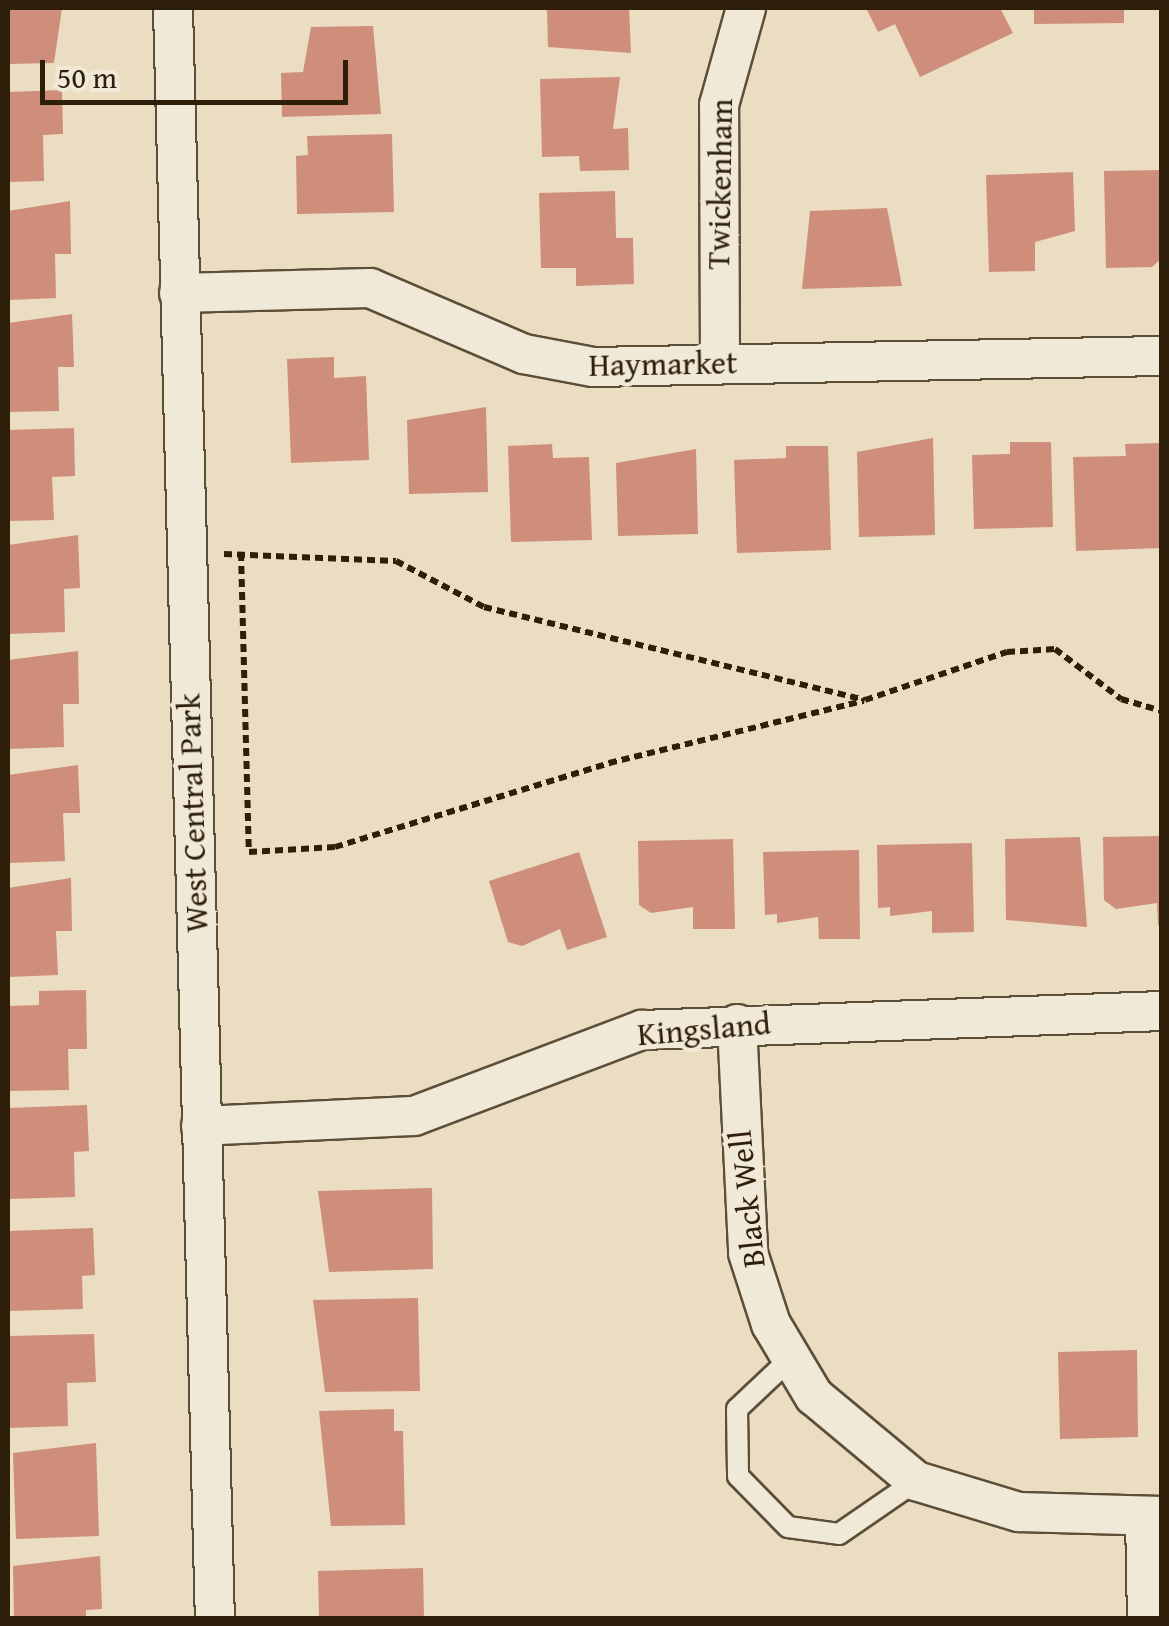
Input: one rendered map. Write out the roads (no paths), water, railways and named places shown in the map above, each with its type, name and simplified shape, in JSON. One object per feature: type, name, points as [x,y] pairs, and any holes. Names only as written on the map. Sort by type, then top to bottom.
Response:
[{"type":"street","name":"West Central Park","points":[[172,8],[215,1618]]},
{"type":"street","name":"Twickenham","points":[[720,364],[719,105],[746,8]]},
{"type":"street","name":"Haymarket","points":[[179,293],[370,288],[558,364],[1162,356]]},
{"type":"street","name":"Kingsland","points":[[201,1126],[414,1116],[614,1038],[736,1024],[1162,1011]]},
{"type":"street","name":"Black Well","points":[[736,1024],[748,1253],[789,1360],[844,1426],[916,1481],[1018,1512],[1153,1516]]},
{"type":"street","points":[[1147,1618],[1153,1516]]},
{"type":"lane","points":[[789,1360],[737,1409],[738,1476],[788,1527],[840,1534],[916,1481]]}]
